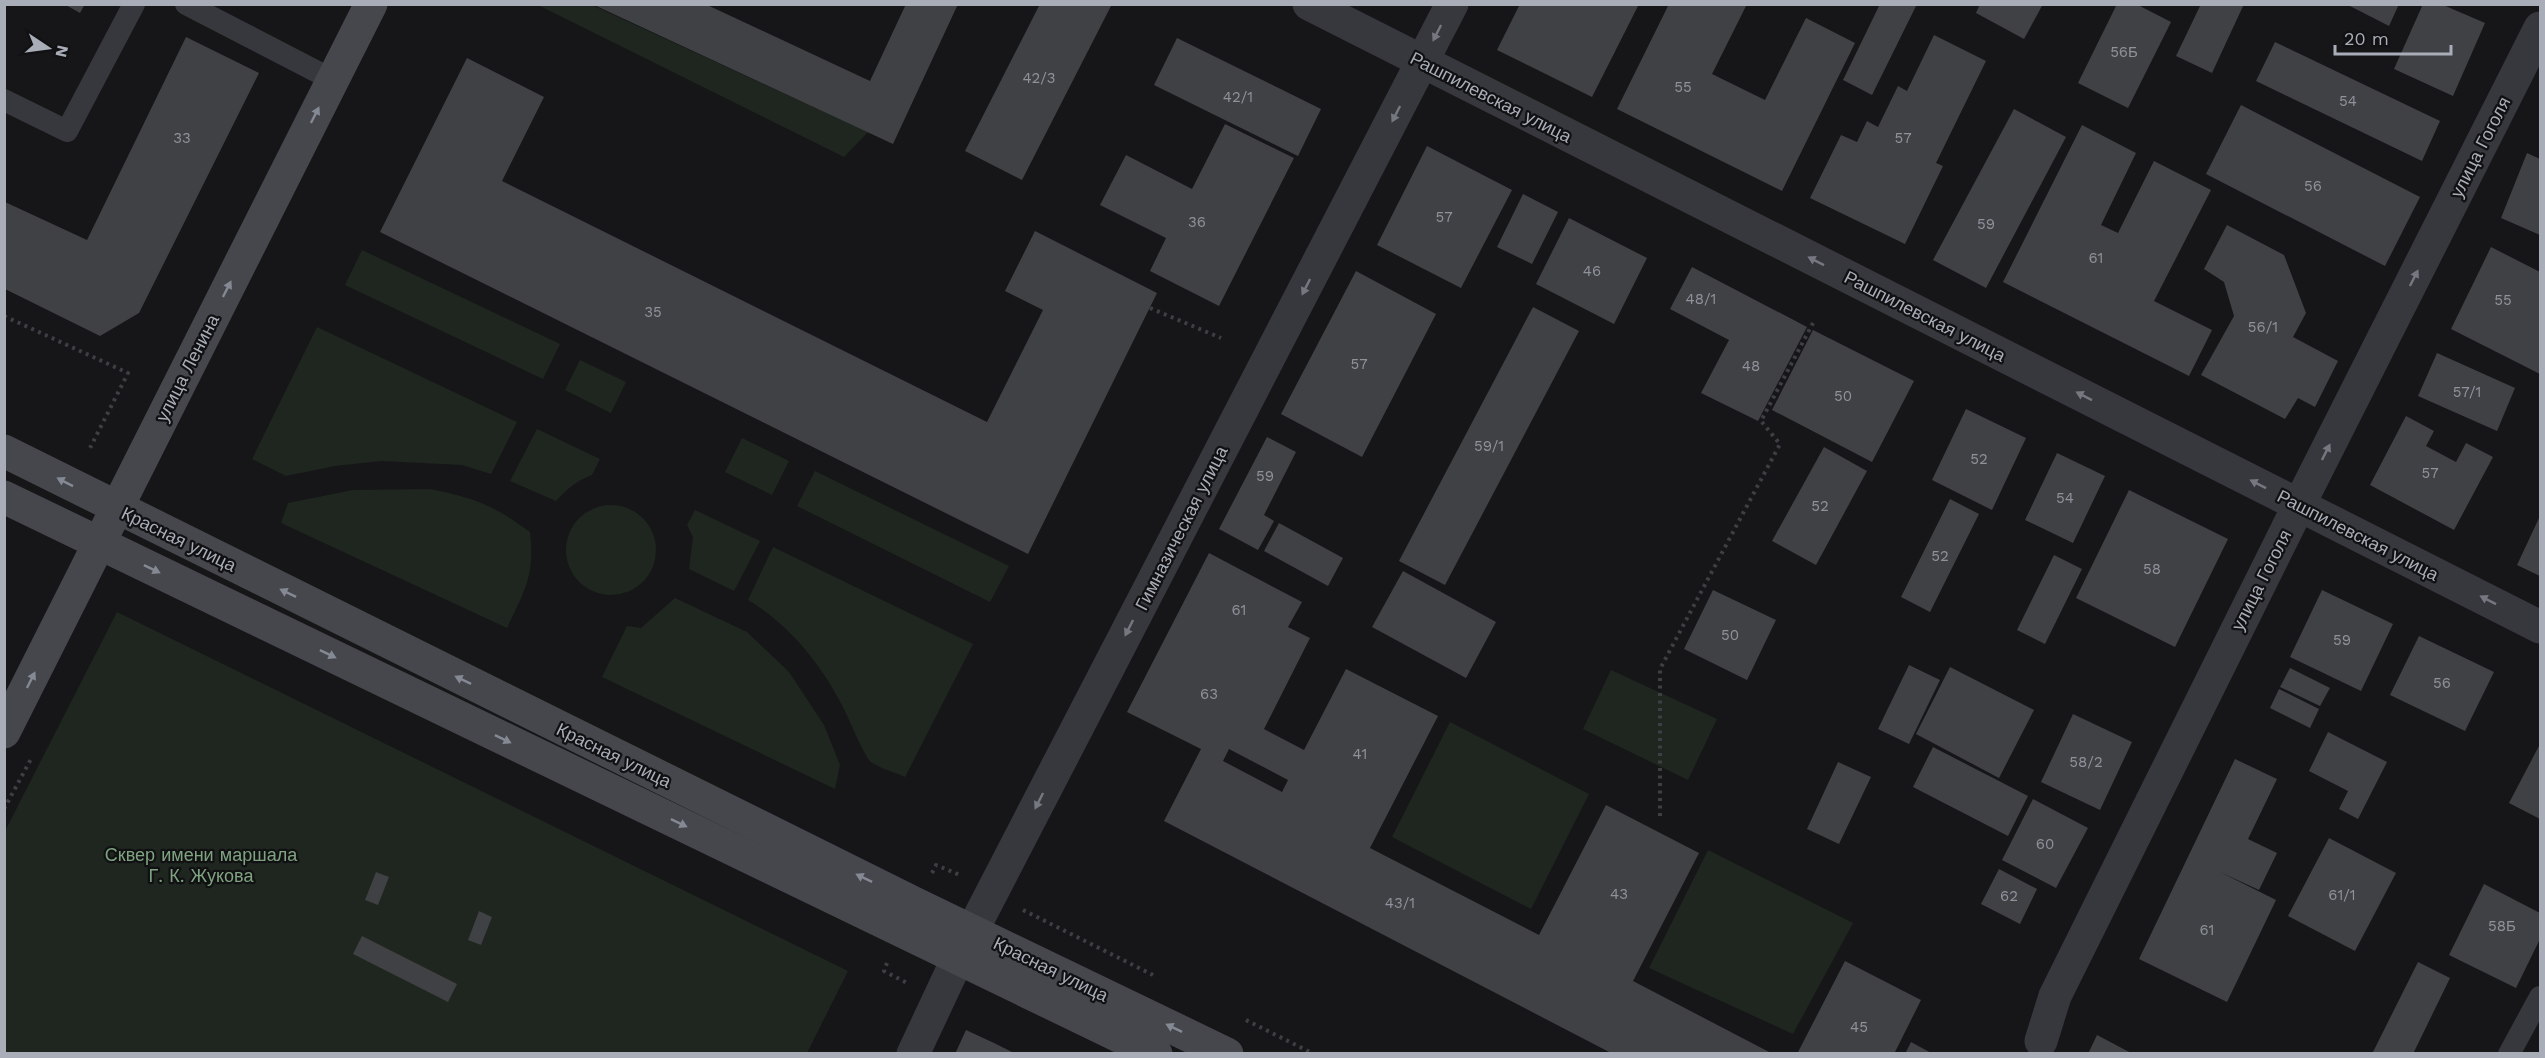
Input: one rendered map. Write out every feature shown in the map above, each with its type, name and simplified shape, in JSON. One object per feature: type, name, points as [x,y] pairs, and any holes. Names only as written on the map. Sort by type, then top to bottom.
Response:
[{"type":"main road","name":"улица Ленина","points":[[4,732],[371,4]]},
{"type":"main road","name":"Красная улица","points":[[4,451],[965,944],[1156,1053]]},
{"type":"main road","name":"Красная улица","points":[[4,497],[99,544],[965,944],[1227,1053]]},
{"type":"street","name":"Рашпилевская улица","points":[[1309,4],[2541,627]]},
{"type":"street","name":"Гимназическая улица","points":[[913,1053],[965,944],[1452,4]]},
{"type":"street","name":"улица Гоголя","points":[[2041,1041],[2055,996],[2299,505],[2541,28]]},
{"type":"lane","points":[[4,100],[68,131],[134,4]]},
{"type":"lane","points":[[186,4],[333,80]]},
{"type":"lane","points":[[2509,1053],[2541,997]]},
{"type":"path","points":[[1150,308],[1221,338]]},
{"type":"path","points":[[4,316],[128,373],[90,449]]},
{"type":"path","points":[[1660,816],[1660,669],[1780,444],[1761,421],[1813,322]]},
{"type":"green space","points":[[538,5],[592,5],[868,132],[844,157]]},
{"type":"green space","points":[[362,250],[560,344],[543,379],[345,285]]},
{"type":"green space","points":[[317,327],[517,422],[491,474],[462,465],[381,461],[335,466],[286,476],[252,459]]},
{"type":"green space","points":[[580,360],[626,382],[611,413],[565,390]]},
{"type":"green space","points":[[537,429],[600,459],[592,475],[572,486],[556,501],[510,481]]},
{"type":"green space","points":[[742,438],[789,461],[772,495],[725,472]]},
{"type":"green space","points":[[815,471],[1009,566],[990,602],[797,506]]},
{"type":"green space","points":[[430,489],[483,504],[505,515],[530,532],[530,571],[507,628],[281,523],[288,503],[353,490]]},
{"type":"green space","points":[[602,505],[620,505],[636,512],[649,525],[656,541],[656,559],[649,575],[636,588],[620,595],[602,595],[586,588],[573,575],[566,559],[566,541],[573,525],[586,512]]},
{"type":"green space","points":[[695,510],[760,541],[734,591],[689,569],[693,537],[687,525]]},
{"type":"green space","points":[[773,547],[973,644],[905,777],[871,762],[826,677],[804,647],[778,621],[748,600]]},
{"type":"green space","points":[[675,598],[747,632],[789,672],[824,725],[840,765],[835,789],[602,677],[627,626],[641,628]]},
{"type":"green space","name":"Сквер имени маршала Г. К. Жукова","points":[[117,612],[848,971],[807,1053],[5,1053],[4,833]]},
{"type":"green space","points":[[1611,670],[1717,719],[1688,780],[1583,729]]},
{"type":"green space","points":[[1450,722],[1589,794],[1531,909],[1392,837]]},
{"type":"green space","points":[[1708,850],[1853,923],[1793,1034],[1649,968]]},
{"type":"building","points":[[64,4],[85,4],[80,13]]},
{"type":"building","points":[[592,4],[705,4],[870,81],[906,4],[958,4],[893,144]]},
{"type":"building","points":[[1040,4],[1112,4],[1022,180],[965,151]]},
{"type":"building","points":[[1520,4],[1639,4],[1592,97],[1497,50]]},
{"type":"building","points":[[1669,4],[1747,4],[1712,74],[1765,100],[1806,18],[1855,43],[1782,191],[1617,109]]},
{"type":"building","points":[[1880,4],[1917,4],[1872,95],[1843,80]]},
{"type":"building","points":[[1980,4],[2043,4],[2024,39],[1976,13]]},
{"type":"building","points":[[2117,4],[2136,4],[2171,22],[2128,108],[2078,83]]},
{"type":"building","points":[[2201,4],[2244,4],[2212,73],[2176,56]]},
{"type":"building","points":[[2346,4],[2399,4],[2389,26]]},
{"type":"building","points":[[2423,4],[2441,4],[2485,23],[2453,96],[2394,69]]},
{"type":"building","points":[[1934,35],[1986,61],[1936,163],[1943,166],[1905,244],[1810,198],[1841,135],[1857,142],[1867,121],[1878,127],[1898,86],[1907,91]]},
{"type":"building","points":[[186,37],[259,73],[139,313],[100,336],[5,289],[5,202],[87,240]]},
{"type":"building","points":[[1177,38],[1321,109],[1298,156],[1154,85]]},
{"type":"building","points":[[2275,42],[2440,121],[2422,161],[2256,81]]},
{"type":"building","points":[[467,58],[544,97],[502,181],[987,422],[1043,310],[1005,291],[1035,231],[1157,293],[1028,554],[380,232]]},
{"type":"building","points":[[2241,105],[2420,197],[2385,266],[2206,174]]},
{"type":"building","points":[[2014,109],[2066,137],[1986,288],[1933,260]]},
{"type":"building","points":[[1225,124],[1294,158],[1219,306],[1150,271],[1166,238],[1100,205],[1126,155],[1192,189]]},
{"type":"building","points":[[2082,125],[2136,153],[2101,225],[2118,233],[2154,161],[2211,190],[2154,301],[2212,330],[2189,376],[2003,282]]},
{"type":"building","points":[[1427,146],[1512,190],[1461,288],[1377,245]]},
{"type":"building","points":[[2527,153],[2540,159],[2540,235],[2501,218]]},
{"type":"building","points":[[1523,194],[1558,212],[1532,264],[1497,247]]},
{"type":"building","points":[[1569,218],[1647,258],[1614,324],[1536,284]]},
{"type":"building","points":[[2227,225],[2284,255],[2306,313],[2293,337],[2338,361],[2315,407],[2298,398],[2285,419],[2201,375],[2234,316],[2224,282],[2204,269]]},
{"type":"building","points":[[2491,247],[2540,272],[2540,374],[2451,329]]},
{"type":"building","points":[[1692,267],[1807,327],[1758,421],[1701,393],[1729,340],[1670,309]]},
{"type":"building","points":[[1356,271],[1436,314],[1362,457],[1281,414]]},
{"type":"building","points":[[1533,307],[1579,331],[1445,585],[1399,561]]},
{"type":"building","points":[[1813,330],[1914,381],[1872,462],[1772,410]]},
{"type":"building","points":[[2437,353],[2515,388],[2497,431],[2418,396]]},
{"type":"building","points":[[1966,409],[2026,438],[1992,510],[1932,480]]},
{"type":"building","points":[[2406,416],[2434,431],[2426,446],[2456,462],[2466,443],[2493,457],[2454,530],[2370,485]]},
{"type":"building","points":[[1267,437],[1296,452],[1264,515],[1274,521],[1258,550],[1219,529]]},
{"type":"building","points":[[1824,447],[1867,471],[1816,565],[1772,541]]},
{"type":"building","points":[[2057,453],[2105,476],[2073,543],[2025,520]]},
{"type":"building","points":[[2129,490],[2228,539],[2175,647],[2076,598]]},
{"type":"building","points":[[1950,499],[1979,514],[1930,612],[1901,597]]},
{"type":"building","points":[[2540,516],[2540,576],[2517,565]]},
{"type":"building","points":[[1279,523],[1343,558],[1328,586],[1264,551]]},
{"type":"building","points":[[1209,553],[1302,602],[1288,627],[1310,638],[1264,729],[1304,750],[1346,669],[1438,716],[1370,848],[1539,935],[1606,805],[1699,853],[1633,981],[1773,1054],[1613,1054],[1164,821],[1201,749],[1127,712]],"holes":[[[1229,749],[1288,780],[1282,792],[1223,761]]]},
{"type":"building","points":[[2054,555],[2082,569],[2045,644],[2017,630]]},
{"type":"building","points":[[1403,571],[1496,622],[1466,678],[1372,627]]},
{"type":"building","points":[[1713,590],[1776,620],[1747,680],[1684,649]]},
{"type":"building","points":[[2322,590],[2393,624],[2361,691],[2290,657]]},
{"type":"building","points":[[2419,636],[2494,672],[2465,731],[2390,695]]},
{"type":"building","points":[[1909,665],[1940,680],[1909,744],[1878,729]]},
{"type":"building","points":[[1950,667],[2034,710],[1999,778],[1916,734]]},
{"type":"building","points":[[2290,668],[2330,688],[2320,706],[2280,687]]},
{"type":"building","points":[[2279,689],[2319,709],[2310,728],[2270,708]]},
{"type":"building","points":[[2073,714],[2132,742],[2100,810],[2041,782]]},
{"type":"building","points":[[2328,732],[2387,762],[2358,819],[2339,809],[2348,791],[2309,771]]},
{"type":"building","points":[[2540,744],[2540,819],[2509,803]]},
{"type":"building","points":[[1933,747],[2028,796],[2008,836],[1913,787]]},
{"type":"building","points":[[2235,759],[2277,779],[2248,839],[2277,853],[2259,890],[2220,872],[2276,900],[2227,1002],[2139,959]]},
{"type":"building","points":[[1838,762],[1871,777],[1839,844],[1807,829]]},
{"type":"building","points":[[2033,799],[2088,828],[2056,888],[2002,860]]},
{"type":"building","points":[[2329,838],[2396,873],[2355,951],[2288,916]]},
{"type":"building","points":[[1999,869],[2037,889],[2020,924],[1981,904]]},
{"type":"building","points":[[376,872],[389,877],[378,905],[365,900]]},
{"type":"building","points":[[2484,884],[2540,913],[2540,939],[2516,988],[2449,955]]},
{"type":"building","points":[[479,911],[492,917],[481,945],[468,940]]},
{"type":"building","points":[[362,936],[457,984],[448,1002],[353,954]]},
{"type":"building","points":[[1845,961],[1921,1000],[1894,1054],[1797,1054]]},
{"type":"building","points":[[2418,962],[2450,978],[2413,1054],[2372,1054]]},
{"type":"building","points":[[966,1030],[994,1043],[1016,1054],[955,1054]]},
{"type":"building","points":[[2097,1035],[2133,1054],[2088,1054]]},
{"type":"building","points":[[1911,1042],[1933,1054],[1905,1054]]}]
